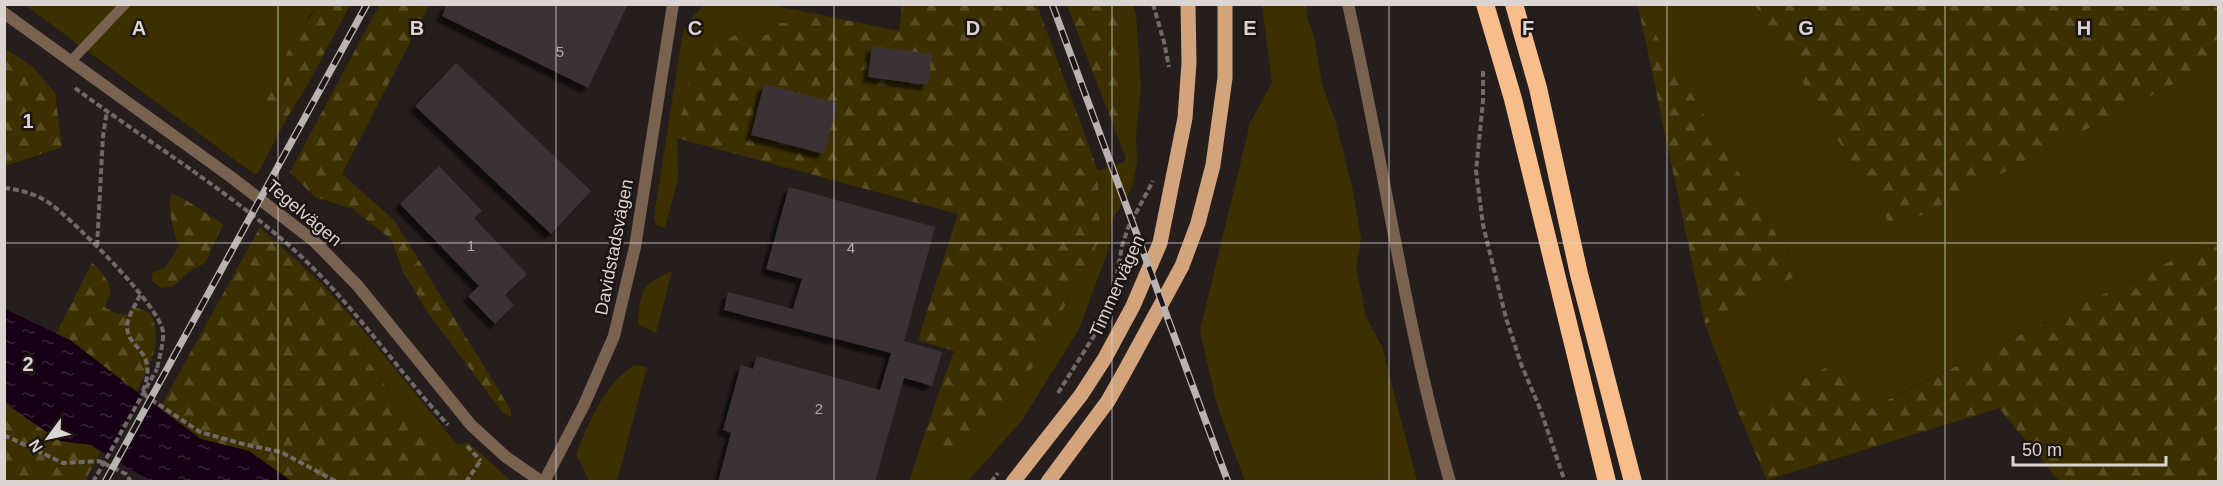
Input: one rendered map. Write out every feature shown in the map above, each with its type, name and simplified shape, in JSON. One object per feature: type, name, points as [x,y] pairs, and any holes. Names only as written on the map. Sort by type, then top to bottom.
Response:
[{"type":"highway","points":[[1485,4],[1513,99],[1607,482]]},
{"type":"highway","points":[[1514,4],[1538,88],[1579,274],[1634,482]]},
{"type":"main road","name":"Timmervägen","points":[[1013,482],[1081,394],[1105,357],[1133,306],[1160,243],[1185,118],[1189,63],[1188,4]]},
{"type":"main road","points":[[1048,482],[1108,401],[1182,266],[1198,223],[1213,165],[1225,78],[1225,4]]},
{"type":"main road","points":[[1493,4],[1514,77],[1513,99]]},
{"type":"street","name":"Davidstadsvägen","points":[[543,482],[584,405],[614,336],[635,247],[673,4]]},
{"type":"street","points":[[1348,4],[1367,86],[1418,350],[1450,482]]},
{"type":"street","name":"Tegelvägen","points":[[4,13],[231,177],[314,241],[358,286],[471,425],[506,458],[543,482]]},
{"type":"lane","points":[[71,61],[125,4]]},
{"type":"path","points":[[1153,4],[1164,42],[1169,72]]},
{"type":"path","points":[[1483,78],[1476,171],[1483,225],[1506,318],[1565,482]]},
{"type":"path","points":[[75,88],[211,185],[284,241],[345,300],[449,426]]},
{"type":"path","points":[[97,247],[103,136],[107,111]]},
{"type":"path","points":[[1056,396],[1112,302],[1122,246],[1128,228],[1147,196],[1155,177]]},
{"type":"path","points":[[4,188],[26,191],[51,204],[97,247],[140,295],[157,315],[163,332],[158,369],[93,482]]},
{"type":"path","points":[[140,295],[127,322],[127,330],[146,358],[147,376],[143,391],[146,396],[200,432],[281,452],[337,482]]},
{"type":"path","points":[[4,435],[63,463],[99,461],[126,474],[131,482]]},
{"type":"path","points":[[465,443],[481,460]]},
{"type":"path","points":[[466,482],[492,445]]},
{"type":"path","points":[[990,482],[1002,468]]},
{"type":"green space","points":[[380,4],[429,5],[342,174],[394,220],[511,410],[511,417],[503,413],[426,310],[403,271],[391,239],[353,209],[315,197],[290,172]]},
{"type":"green space","points":[[706,4],[770,5],[811,13],[809,24],[780,23],[769,35],[739,33],[677,138],[678,179],[665,228],[656,225],[654,217],[682,37],[688,23]]},
{"type":"green space","points":[[25,5],[321,5],[308,17],[270,107],[287,118],[258,173],[254,174]]},
{"type":"green space","points":[[321,5],[350,5],[307,86],[287,118],[270,107],[266,98],[296,37]]},
{"type":"green space","points":[[902,5],[1037,5],[1098,171],[1100,239],[1034,365],[994,421],[959,452],[922,441],[954,351],[918,340],[958,214],[677,138],[693,58],[739,33],[768,35],[780,23],[809,24],[811,13],[899,31]]},
{"type":"green space","points":[[1067,5],[1116,5],[1125,70],[1117,110],[1127,161]]},
{"type":"green space","points":[[1116,5],[1133,5],[1136,14],[1141,87],[1136,136],[1137,162],[1132,188],[1112,220],[1109,248],[1079,329],[1023,419],[968,481],[909,482],[922,441],[959,452],[994,421],[1034,365],[1100,239],[1098,171],[1126,161],[1117,110],[1125,70]]},
{"type":"green space","points":[[1262,5],[1306,5],[1322,84],[1336,123],[1353,191],[1361,239],[1356,267],[1366,317],[1382,347],[1417,481],[1245,481],[1217,405],[1200,331],[1250,123],[1272,83]]},
{"type":"green space","points":[[1638,5],[1755,5],[1893,230],[2206,67],[2218,55],[2218,238],[1870,408],[1841,360],[1738,412],[1705,324],[1800,274]]},
{"type":"green space","points":[[1638,5],[1800,274],[1705,324]]},
{"type":"green space","points":[[1755,5],[2218,5],[2218,55],[2206,67],[1893,230]]},
{"type":"green space","points":[[4,48],[32,66],[55,93],[62,147],[5,166]]},
{"type":"green space","points":[[172,194],[181,197],[223,224],[205,263],[190,271],[173,286],[161,288],[152,281],[152,273],[166,267],[179,246],[170,212]]},
{"type":"green space","points":[[260,227],[325,287],[367,335],[364,337],[365,356],[398,404],[463,469],[488,481],[291,481],[249,451],[201,439],[160,408]]},
{"type":"green space","points":[[2218,238],[2218,481],[2059,481],[1999,408],[1767,480],[1738,412],[1841,360],[1871,408]]},
{"type":"green space","points":[[92,263],[109,284],[110,295],[104,307],[118,314],[128,315],[132,306],[150,313],[154,323],[156,343],[154,353],[136,392],[70,340],[56,334]]},
{"type":"green space","points":[[672,271],[656,333],[638,324],[641,297],[648,285]]},
{"type":"green space","points":[[367,335],[457,444],[469,443],[511,481],[488,481],[463,469],[398,404],[365,356],[364,337]]},
{"type":"green space","points":[[634,365],[647,367],[617,481],[589,481],[576,454],[592,417],[606,393],[623,373]]},
{"type":"green space","points":[[4,403],[60,441],[91,445],[101,451],[85,481],[5,481]]},
{"type":"water","points":[[5,309],[70,340],[201,439],[249,451],[291,481],[150,481],[91,445],[60,441],[5,403]]},
{"type":"pier","points":[[142,396],[150,401],[117,461],[109,456]]},
{"type":"building","points":[[447,4],[628,4],[588,88],[442,16]]},
{"type":"building","points":[[872,46],[932,54],[928,85],[868,77]]},
{"type":"building","points":[[456,63],[591,191],[551,234],[415,106]]},
{"type":"building","points":[[764,84],[838,103],[824,154],[751,135]]},
{"type":"building","points":[[439,166],[482,211],[474,218],[527,274],[505,295],[514,305],[495,324],[468,296],[479,286],[400,204]]},
{"type":"building","points":[[789,187],[935,227],[904,341],[942,352],[932,386],[904,378],[875,482],[718,482],[731,433],[723,430],[741,365],[753,369],[757,356],[880,390],[891,353],[724,310],[728,292],[793,309],[802,279],[766,269]]},
{"type":"railway","points":[[105,482],[367,4]]},
{"type":"railway","points":[[1052,4],[1228,482]]}]
